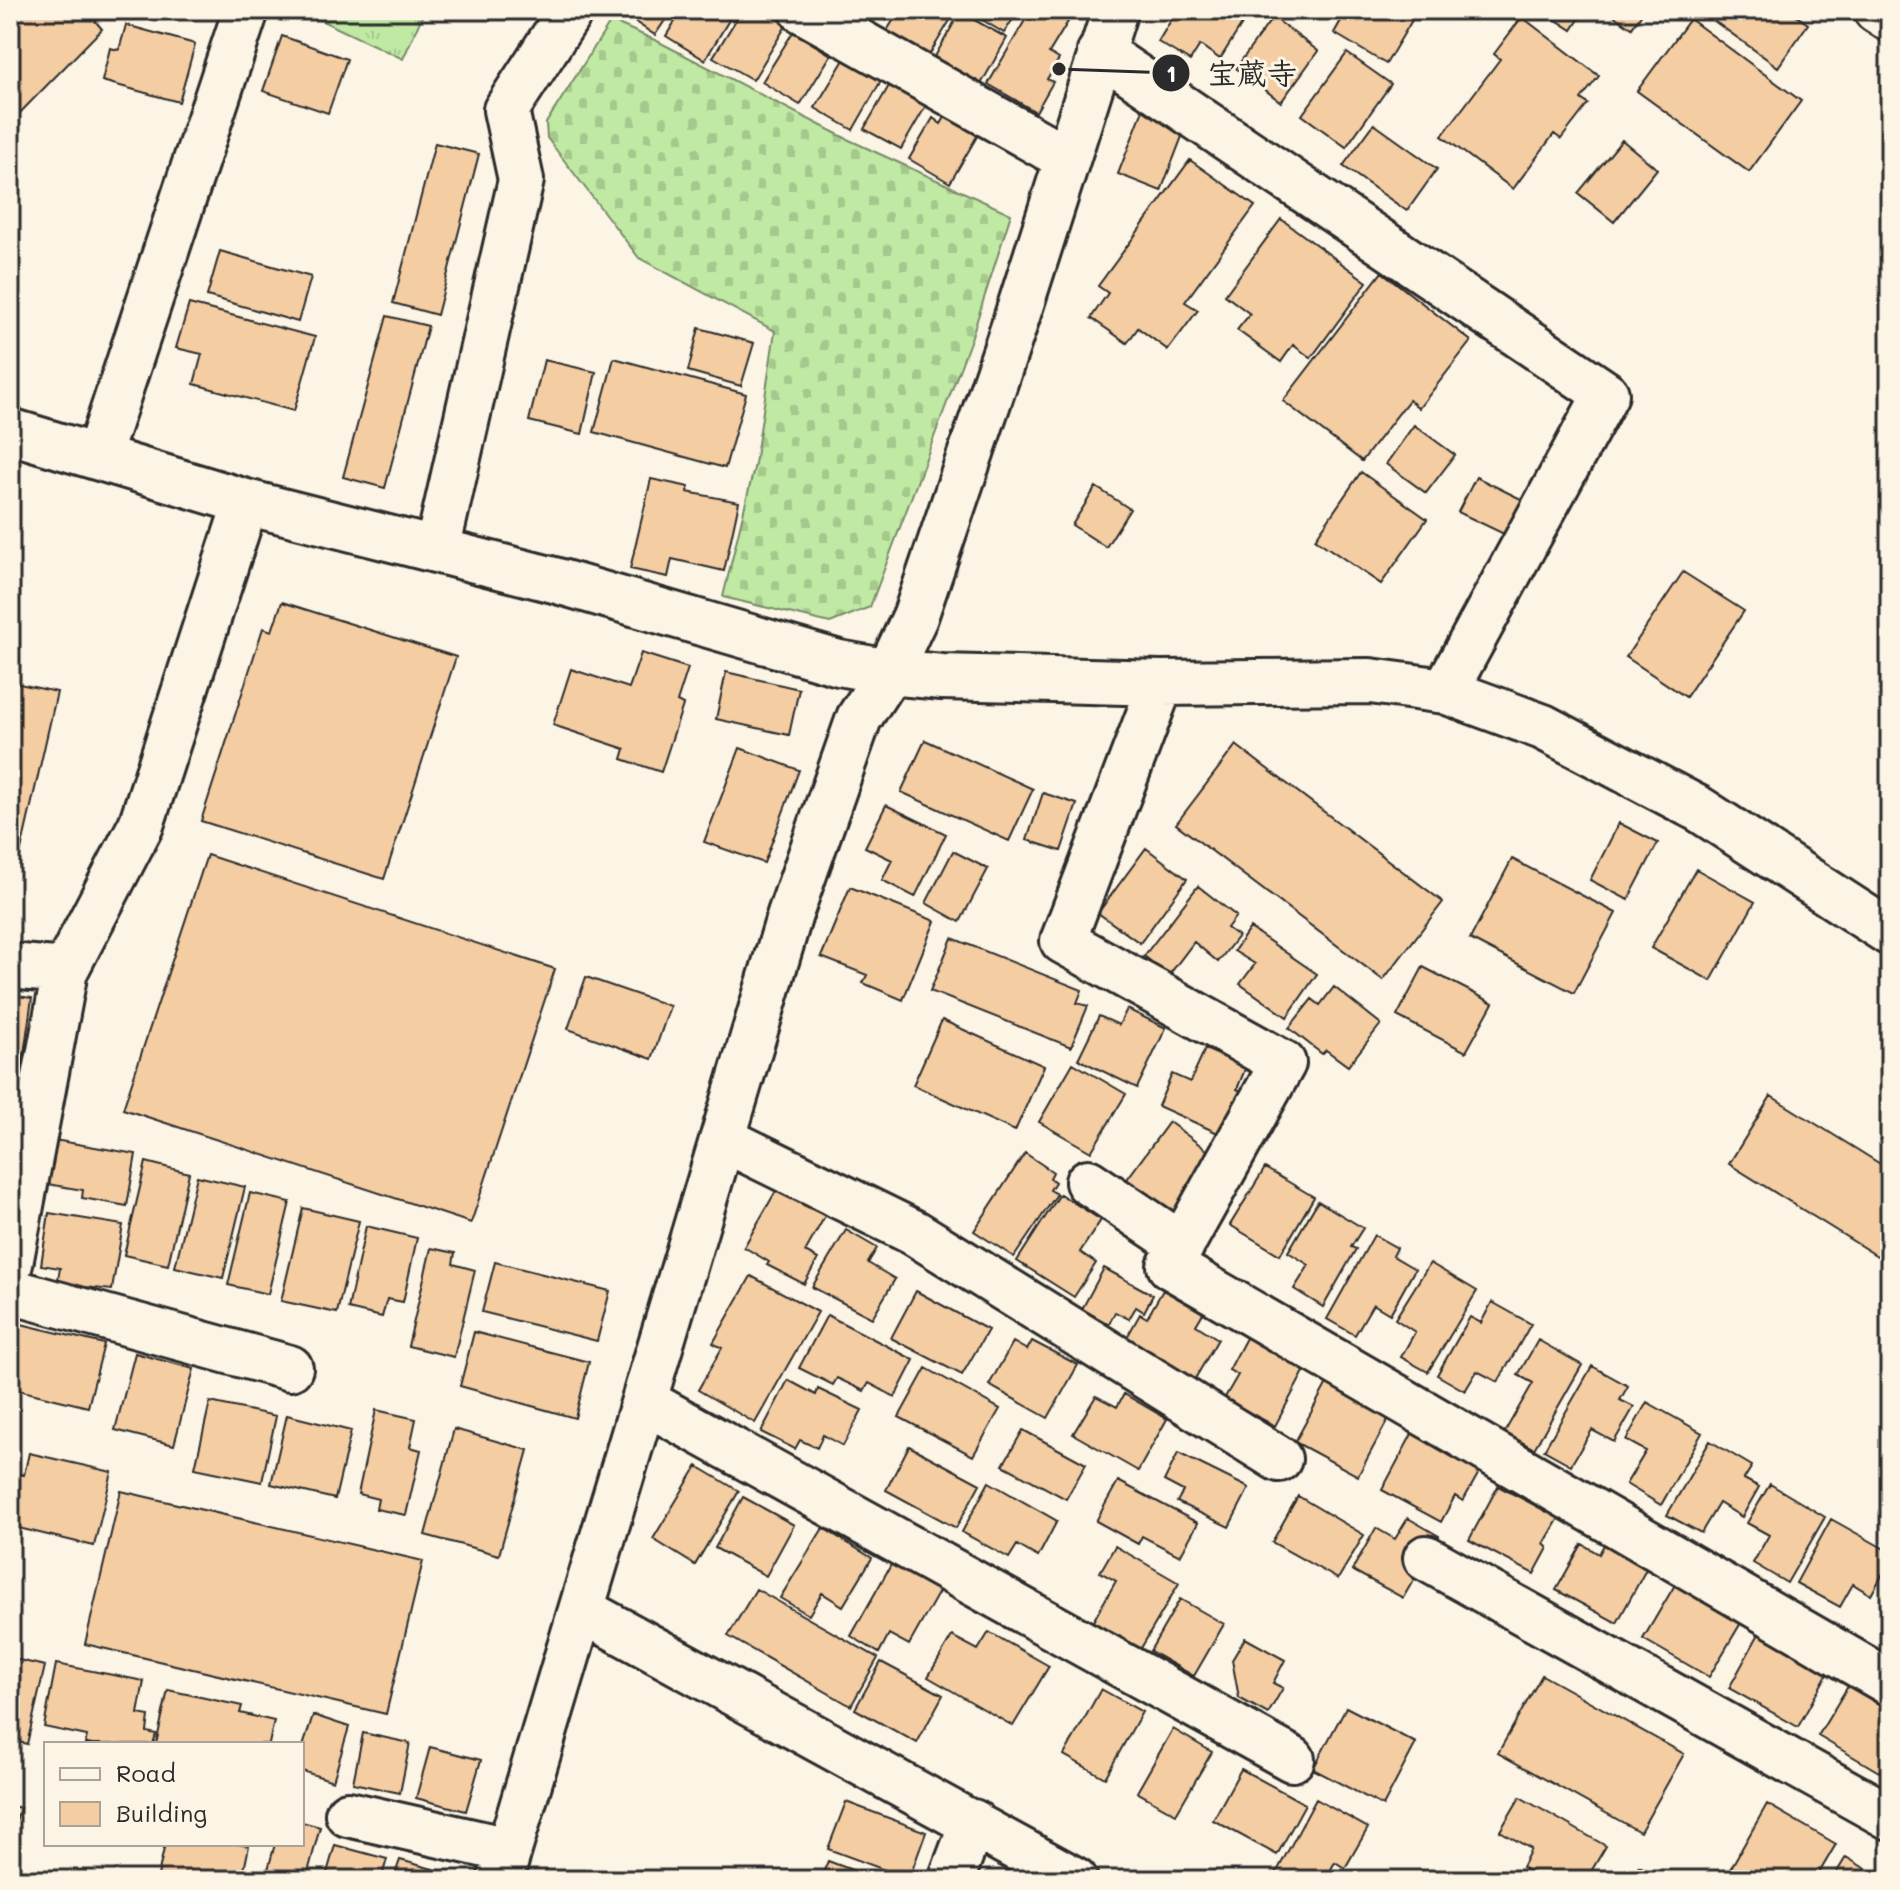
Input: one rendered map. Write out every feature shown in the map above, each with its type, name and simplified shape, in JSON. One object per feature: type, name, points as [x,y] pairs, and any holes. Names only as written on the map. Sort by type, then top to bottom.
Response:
[{"type":"street","points":[[98,456],[246,10]]},
{"type":"street","points":[[437,550],[521,180],[506,110],[571,10]]},
{"type":"street","points":[[802,10],[1066,158]]},
{"type":"street","points":[[1876,10],[1890,19]]},
{"type":"street","points":[[348,1814],[504,1865],[790,914],[859,718],[889,672],[915,617],[1013,329],[1107,22],[1606,394],[1445,691]]},
{"type":"street","points":[[10,431],[246,502],[554,580],[839,663],[942,677],[1161,683],[1370,681],[1445,691],[1543,727],[1699,809],[1890,933]]},
{"type":"street","points":[[10,1264],[65,971],[141,825],[246,502]]},
{"type":"street","points":[[1161,683],[1063,941],[1283,1063],[1170,1266],[1890,1683]]},
{"type":"street","points":[[10,966],[65,971]]},
{"type":"street","points":[[723,1139],[915,1233],[1279,1459]]},
{"type":"street","points":[[1088,1182],[1182,1245]]},
{"type":"street","points":[[10,1291],[290,1368]]},
{"type":"street","points":[[644,1401],[1292,1759]]},
{"type":"street","points":[[1426,1558],[1890,1817]]},
{"type":"street","points":[[582,1610],[1075,1880]]},
{"type":"street","points":[[951,1880],[973,1822]]},
{"type":"green space","points":[[299,10],[425,10],[403,59]]},
{"type":"green space","points":[[611,21],[657,41],[847,139],[1011,214],[971,339],[870,607],[830,623],[723,597],[755,464],[775,331],[639,258],[547,138],[546,123]]},
{"type":"building","points":[[10,10],[86,10],[102,29],[10,123]]},
{"type":"building","points":[[617,10],[672,10],[655,35]]},
{"type":"building","points":[[682,10],[735,10],[705,60],[666,36]]},
{"type":"building","points":[[742,10],[764,10],[787,24],[753,80],[713,57]]},
{"type":"building","points":[[900,10],[955,12],[928,57],[886,32]]},
{"type":"building","points":[[966,10],[1019,10],[1004,33]]},
{"type":"building","points":[[1031,10],[1063,10],[1072,15],[1049,53],[1059,59],[1047,79],[1053,82],[1036,112],[988,84]]},
{"type":"building","points":[[1177,10],[1251,10],[1220,59],[1200,45],[1190,61],[1158,42]]},
{"type":"building","points":[[1347,10],[1418,10],[1386,64],[1334,33]]},
{"type":"building","points":[[1541,10],[1585,10],[1572,30]]},
{"type":"building","points":[[1605,10],[1644,10],[1632,28]]},
{"type":"building","points":[[1716,10],[1788,10],[1808,24],[1778,67],[1710,18]]},
{"type":"building","points":[[960,12],[1007,38],[980,86],[933,60]]},
{"type":"building","points":[[1273,17],[1318,51],[1281,102],[1236,68]]},
{"type":"building","points":[[1522,17],[1599,76],[1581,99],[1588,104],[1561,139],[1554,134],[1513,189],[1442,136],[1500,59],[1494,54]]},
{"type":"building","points":[[1690,19],[1801,101],[1749,172],[1637,91]]},
{"type":"building","points":[[126,25],[195,44],[179,102],[102,81],[110,48],[119,50]]},
{"type":"building","points":[[793,32],[831,55],[800,105],[762,82]]},
{"type":"building","points":[[282,36],[347,59],[328,113],[263,91]]},
{"type":"building","points":[[1347,53],[1391,84],[1346,147],[1302,115]]},
{"type":"building","points":[[845,58],[882,79],[853,130],[815,108]]},
{"type":"building","points":[[890,84],[927,104],[901,149],[864,129]]},
{"type":"building","points":[[1143,110],[1186,126],[1161,191],[1118,174]]},
{"type":"building","points":[[948,112],[980,131],[950,183],[909,159],[933,118],[941,124]]},
{"type":"building","points":[[1374,124],[1437,169],[1407,211],[1343,166]]},
{"type":"building","points":[[1622,140],[1657,169],[1614,222],[1578,193]]},
{"type":"building","points":[[435,143],[479,154],[437,315],[393,303]]},
{"type":"building","points":[[1190,160],[1255,206],[1185,302],[1198,310],[1168,350],[1138,328],[1127,343],[1091,318],[1108,293],[1098,286]]},
{"type":"building","points":[[1281,219],[1367,282],[1311,358],[1293,345],[1281,362],[1237,330],[1250,314],[1225,295]]},
{"type":"building","points":[[220,251],[311,277],[298,322],[207,296]]},
{"type":"building","points":[[1382,272],[1471,341],[1419,408],[1409,400],[1362,461],[1283,401]]},
{"type":"building","points":[[189,304],[315,337],[294,411],[194,384],[202,354],[176,348]]},
{"type":"building","points":[[387,316],[428,326],[385,488],[343,477]]},
{"type":"building","points":[[699,328],[754,343],[741,386],[688,371]]},
{"type":"building","points":[[614,358],[746,394],[725,468],[594,432]]},
{"type":"building","points":[[544,360],[596,372],[582,434],[529,421]]},
{"type":"building","points":[[1414,425],[1455,455],[1426,493],[1386,464]]},
{"type":"building","points":[[1361,472],[1427,519],[1381,584],[1315,539]]},
{"type":"building","points":[[1476,477],[1523,500],[1506,535],[1458,512]]},
{"type":"building","points":[[651,479],[689,487],[687,492],[739,502],[724,571],[672,559],[668,577],[630,569]]},
{"type":"building","points":[[1096,487],[1130,509],[1106,547],[1072,525]]},
{"type":"building","points":[[1683,572],[1744,611],[1686,697],[1626,657]]},
{"type":"building","points":[[282,602],[456,657],[384,879],[201,821],[263,628],[272,631]]},
{"type":"building","points":[[641,653],[688,668],[677,702],[683,705],[661,772],[622,759],[625,749],[553,725],[571,669],[629,688]]},
{"type":"building","points":[[726,672],[799,689],[789,735],[716,719]]},
{"type":"building","points":[[10,682],[57,692],[17,868],[10,866]]},
{"type":"building","points":[[925,740],[1033,789],[1009,841],[901,792]]},
{"type":"building","points":[[1236,745],[1443,902],[1383,980],[1176,824]]},
{"type":"building","points":[[740,748],[799,770],[764,863],[704,842]]},
{"type":"building","points":[[1043,793],[1077,804],[1061,851],[1027,840]]},
{"type":"building","points":[[886,805],[946,834],[915,897],[882,880],[892,860],[865,847]]},
{"type":"building","points":[[1619,823],[1658,843],[1628,900],[1590,880]]},
{"type":"building","points":[[1146,848],[1187,879],[1140,943],[1098,913]]},
{"type":"building","points":[[953,851],[988,869],[960,922],[926,903]]},
{"type":"building","points":[[207,855],[555,969],[471,1223],[123,1109]]},
{"type":"building","points":[[1512,859],[1616,913],[1574,993],[1470,939]]},
{"type":"building","points":[[1696,869],[1755,902],[1711,981],[1651,948]]},
{"type":"building","points":[[1198,886],[1236,916],[1227,928],[1238,936],[1218,962],[1194,942],[1169,975],[1144,956]]},
{"type":"building","points":[[850,887],[935,921],[903,1000],[863,983],[867,975],[821,957]]},
{"type":"building","points":[[1250,928],[1317,974],[1287,1017],[1240,984],[1255,964],[1234,951]]},
{"type":"building","points":[[952,938],[1082,990],[1077,1003],[1088,1006],[1071,1047],[930,991]]},
{"type":"building","points":[[1423,967],[1493,1003],[1466,1052],[1397,1016]]},
{"type":"building","points":[[586,977],[670,1006],[652,1059],[568,1029]]},
{"type":"building","points":[[1334,987],[1381,1024],[1348,1066],[1326,1050],[1322,1054],[1289,1028],[1312,999],[1320,1005]]},
{"type":"building","points":[[10,995],[32,998],[19,1089],[10,1088]]},
{"type":"building","points":[[1127,1009],[1166,1028],[1137,1088],[1078,1059],[1099,1016],[1119,1025]]},
{"type":"building","points":[[942,1020],[1044,1066],[1015,1131],[913,1085]]},
{"type":"building","points":[[1205,1049],[1246,1067],[1237,1089],[1243,1092],[1229,1138],[1158,1106],[1172,1074],[1190,1082]]},
{"type":"building","points":[[1073,1063],[1126,1094],[1091,1152],[1039,1122]]},
{"type":"building","points":[[1771,1096],[1890,1170],[1890,1264],[1729,1164]]},
{"type":"building","points":[[1169,1122],[1215,1156],[1171,1215],[1125,1182]]},
{"type":"building","points":[[54,1140],[136,1154],[127,1206],[82,1198],[83,1190],[47,1184]]},
{"type":"building","points":[[1025,1153],[1053,1172],[1050,1178],[1055,1182],[1050,1190],[1057,1194],[1014,1257],[974,1231]]},
{"type":"building","points":[[146,1162],[189,1173],[168,1265],[124,1255]]},
{"type":"building","points":[[1265,1168],[1314,1197],[1280,1255],[1230,1225]]},
{"type":"building","points":[[197,1176],[245,1187],[223,1278],[175,1267]]},
{"type":"building","points":[[777,1189],[825,1216],[805,1252],[818,1259],[804,1284],[767,1265],[769,1262],[744,1247]]},
{"type":"building","points":[[250,1193],[290,1202],[268,1294],[228,1285]]},
{"type":"building","points":[[1060,1194],[1101,1220],[1080,1252],[1096,1263],[1074,1297],[1017,1261]]},
{"type":"building","points":[[1318,1201],[1363,1228],[1351,1247],[1356,1249],[1323,1307],[1294,1289],[1309,1265],[1288,1252]]},
{"type":"building","points":[[303,1208],[359,1221],[337,1313],[281,1301]]},
{"type":"building","points":[[49,1213],[123,1225],[112,1290],[86,1287],[85,1294],[56,1290],[60,1268],[41,1265]]},
{"type":"building","points":[[366,1226],[417,1238],[403,1302],[387,1299],[382,1317],[348,1309]]},
{"type":"building","points":[[846,1230],[877,1248],[868,1263],[895,1279],[872,1318],[812,1287]]},
{"type":"building","points":[[1374,1235],[1397,1248],[1393,1256],[1415,1269],[1390,1314],[1373,1304],[1355,1335],[1327,1319]]},
{"type":"building","points":[[431,1248],[455,1253],[453,1264],[475,1270],[454,1357],[408,1346]]},
{"type":"building","points":[[495,1262],[610,1291],[597,1341],[482,1312]]},
{"type":"building","points":[[1430,1263],[1477,1291],[1428,1372],[1401,1357],[1415,1332],[1395,1319]]},
{"type":"building","points":[[1104,1268],[1153,1295],[1144,1312],[1136,1307],[1129,1319],[1115,1312],[1109,1324],[1082,1309]]},
{"type":"building","points":[[751,1276],[818,1312],[755,1423],[698,1390],[722,1348],[713,1343]]},
{"type":"building","points":[[1163,1290],[1203,1313],[1196,1325],[1218,1339],[1192,1384],[1122,1346],[1140,1314],[1147,1318]]},
{"type":"building","points":[[916,1291],[988,1330],[962,1375],[891,1338]]},
{"type":"building","points":[[1492,1302],[1531,1324],[1498,1382],[1477,1371],[1465,1391],[1437,1375],[1470,1317],[1481,1323]]},
{"type":"building","points":[[827,1315],[914,1360],[895,1397],[869,1383],[864,1391],[837,1378],[833,1385],[799,1368]]},
{"type":"building","points":[[17,1323],[104,1344],[88,1407],[10,1388],[10,1353]]},
{"type":"building","points":[[474,1332],[589,1362],[575,1418],[460,1386]]},
{"type":"building","points":[[1247,1336],[1306,1368],[1275,1426],[1224,1399],[1238,1375],[1229,1370]]},
{"type":"building","points":[[1538,1340],[1582,1365],[1534,1449],[1504,1433],[1533,1383],[1518,1375]]},
{"type":"building","points":[[1032,1341],[1078,1365],[1048,1418],[989,1385],[1013,1342],[1027,1350]]},
{"type":"building","points":[[135,1353],[194,1369],[174,1445],[115,1430]]},
{"type":"building","points":[[1592,1366],[1628,1386],[1620,1400],[1634,1407],[1614,1442],[1592,1430],[1571,1465],[1544,1450]]},
{"type":"building","points":[[926,1368],[1000,1409],[973,1456],[899,1417]]},
{"type":"building","points":[[788,1380],[816,1395],[818,1389],[862,1410],[843,1446],[823,1435],[817,1448],[800,1440],[795,1449],[761,1432]]},
{"type":"building","points":[[1327,1383],[1390,1416],[1358,1476],[1295,1442]]},
{"type":"building","points":[[1124,1394],[1167,1419],[1138,1471],[1073,1434],[1096,1396],[1117,1407]]},
{"type":"building","points":[[210,1402],[276,1416],[262,1482],[195,1468]]},
{"type":"building","points":[[1647,1402],[1702,1433],[1661,1505],[1626,1484],[1646,1451],[1626,1440]]},
{"type":"building","points":[[376,1410],[416,1419],[410,1447],[421,1450],[406,1515],[376,1509],[378,1499],[358,1494]]},
{"type":"building","points":[[287,1415],[351,1431],[335,1499],[271,1484]]},
{"type":"building","points":[[454,1429],[528,1450],[499,1555],[425,1535]]},
{"type":"building","points":[[1023,1430],[1086,1464],[1066,1499],[1003,1465]]},
{"type":"building","points":[[1413,1432],[1481,1469],[1463,1501],[1455,1496],[1441,1522],[1382,1490]]},
{"type":"building","points":[[1710,1441],[1752,1466],[1744,1479],[1759,1487],[1742,1517],[1719,1503],[1701,1533],[1667,1515]]},
{"type":"building","points":[[909,1446],[980,1484],[956,1528],[886,1490]]},
{"type":"building","points":[[29,1453],[112,1472],[94,1546],[10,1526],[10,1472],[24,1475]]},
{"type":"building","points":[[1178,1453],[1249,1488],[1229,1527],[1177,1502],[1183,1491],[1164,1481]]},
{"type":"building","points":[[697,1466],[739,1491],[695,1565],[653,1539]]},
{"type":"building","points":[[1118,1481],[1198,1523],[1180,1556],[1142,1536],[1138,1544],[1096,1521]]},
{"type":"building","points":[[989,1482],[1057,1521],[1038,1557],[1017,1545],[1009,1558],[962,1532]]},
{"type":"building","points":[[1770,1484],[1825,1517],[1787,1583],[1753,1563],[1769,1535],[1747,1523]]},
{"type":"building","points":[[1498,1486],[1559,1518],[1544,1544],[1548,1548],[1534,1574],[1469,1540]]},
{"type":"building","points":[[121,1491],[423,1561],[386,1714],[85,1644]]},
{"type":"building","points":[[1298,1496],[1364,1535],[1338,1579],[1272,1542]]},
{"type":"building","points":[[743,1497],[794,1525],[766,1576],[715,1548]]},
{"type":"building","points":[[1408,1518],[1439,1536],[1403,1598],[1352,1570],[1376,1528],[1395,1539]]},
{"type":"building","points":[[1831,1519],[1890,1552],[1890,1561],[1871,1595],[1853,1584],[1840,1607],[1796,1583]]},
{"type":"building","points":[[823,1528],[872,1558],[843,1606],[822,1593],[809,1615],[780,1598]]},
{"type":"building","points":[[1606,1541],[1649,1564],[1617,1623],[1556,1590],[1582,1544],[1599,1554]]},
{"type":"building","points":[[1115,1546],[1179,1583],[1140,1650],[1092,1623],[1116,1581],[1100,1572]]},
{"type":"building","points":[[892,1563],[940,1590],[909,1645],[889,1634],[879,1653],[851,1636]]},
{"type":"building","points":[[1676,1583],[1742,1621],[1709,1677],[1643,1639]]},
{"type":"building","points":[[756,1589],[878,1658],[851,1706],[728,1636]]},
{"type":"building","points":[[1180,1599],[1224,1624],[1194,1676],[1150,1651]]},
{"type":"building","points":[[1761,1630],[1830,1669],[1798,1727],[1729,1688]]},
{"type":"building","points":[[989,1632],[1049,1666],[1013,1726],[928,1677],[952,1636],[978,1650]]},
{"type":"building","points":[[1245,1638],[1285,1660],[1273,1683],[1283,1688],[1268,1714],[1239,1698],[1232,1660]]},
{"type":"building","points":[[10,1658],[45,1666],[27,1744],[10,1740]]},
{"type":"building","points":[[881,1662],[943,1695],[917,1743],[855,1709]]},
{"type":"building","points":[[56,1664],[144,1681],[138,1714],[149,1716],[147,1732],[156,1734],[154,1742],[86,1742],[87,1736],[44,1727]]},
{"type":"building","points":[[1542,1675],[1684,1754],[1640,1832],[1498,1753]]},
{"type":"building","points":[[1851,1681],[1890,1704],[1890,1754],[1879,1772],[1818,1736]]},
{"type":"building","points":[[1101,1689],[1142,1712],[1105,1778],[1064,1755]]},
{"type":"building","points":[[168,1690],[242,1706],[240,1713],[274,1721],[269,1742],[156,1742]]},
{"type":"building","points":[[1346,1707],[1416,1743],[1383,1806],[1313,1769]]},
{"type":"building","points":[[313,1715],[349,1727],[333,1781],[304,1772],[304,1744]]},
{"type":"building","points":[[1173,1729],[1212,1752],[1176,1814],[1137,1792]]},
{"type":"building","points":[[363,1733],[410,1743],[400,1793],[353,1783]]},
{"type":"building","points":[[430,1747],[481,1760],[466,1811],[416,1798]]},
{"type":"building","points":[[1241,1769],[1305,1804],[1277,1855],[1213,1820]]},
{"type":"building","points":[[1520,1797],[1606,1846],[1586,1880],[1544,1880],[1522,1867],[1531,1849],[1500,1831]]},
{"type":"building","points":[[1316,1799],[1368,1828],[1345,1868],[1335,1862],[1325,1880],[1284,1880],[1275,1875]]},
{"type":"building","points":[[846,1802],[926,1832],[909,1879],[828,1849]]},
{"type":"building","points":[[1767,1804],[1836,1844],[1815,1880],[1724,1880]]},
{"type":"building","points":[[10,1805],[20,1808],[10,1842]]},
{"type":"building","points":[[304,1823],[320,1827],[306,1880],[267,1873],[274,1846],[304,1846]]},
{"type":"building","points":[[335,1845],[387,1859],[381,1880],[325,1880]]},
{"type":"building","points":[[165,1846],[249,1846],[242,1880],[157,1880]]},
{"type":"building","points":[[1846,1857],[1884,1880],[1832,1880]]},
{"type":"building","points":[[400,1860],[451,1874],[449,1880],[393,1880]]},
{"type":"building","points":[[828,1861],[879,1880],[820,1880]]},
{"type":"building","points":[[1639,1866],[1665,1880],[1631,1880]]},
{"type":"place","name":"宝蔵寺","points":[[1059,69]]}]
